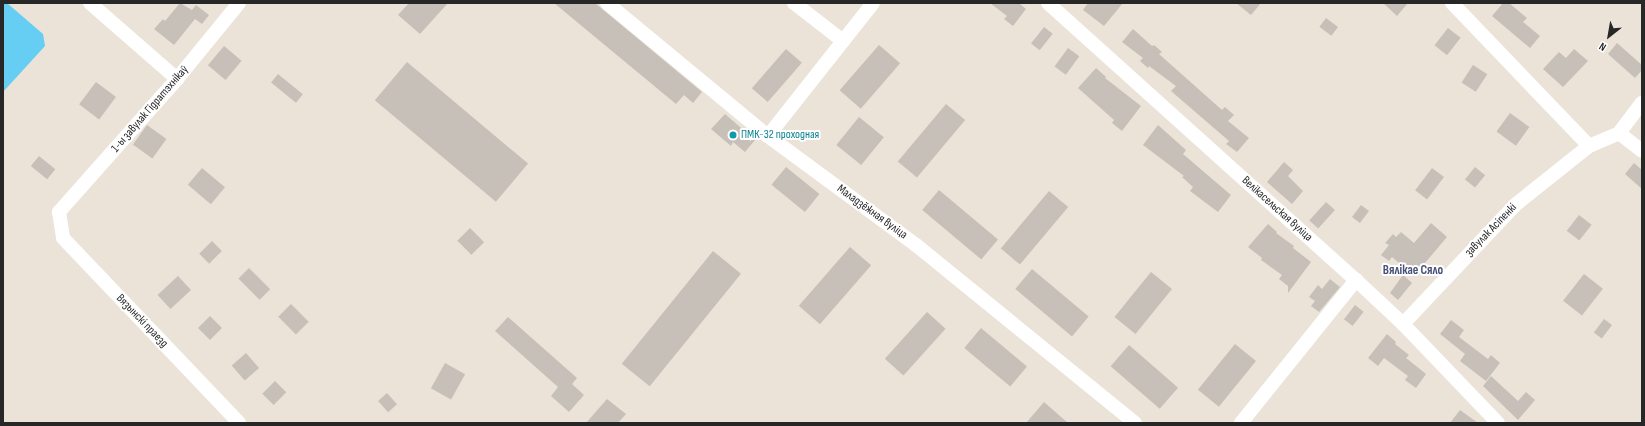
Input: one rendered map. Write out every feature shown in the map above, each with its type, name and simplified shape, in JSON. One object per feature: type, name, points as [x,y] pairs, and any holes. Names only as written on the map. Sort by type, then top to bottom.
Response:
[{"type":"street","points":[[90,3],[177,79]]},
{"type":"street","name":"1-ы завулак Гідратэхнікаў","points":[[58,212],[177,79],[239,3]]},
{"type":"street","name":"Маладзёжная вуліца","points":[[607,3],[768,136],[916,245],[1136,423]]},
{"type":"street","points":[[794,3],[843,41]]},
{"type":"street","points":[[768,136],[873,3]]},
{"type":"street","name":"Велікасельская вуліца","points":[[1048,3],[1356,280],[1403,324],[1498,423]]},
{"type":"street","points":[[1452,3],[1589,146]]},
{"type":"street","name":"завулак Асіпенкі","points":[[1403,324],[1515,204],[1589,146],[1619,133],[1642,104]]},
{"type":"street","points":[[1619,133],[1642,151]]},
{"type":"street","name":"Вязынскі праезд","points":[[58,212],[63,238],[239,423]]},
{"type":"street","points":[[1241,423],[1356,280]]},
{"type":"water","points":[[3,3],[7,3],[43,34],[45,46],[3,92]]},
{"type":"building","points":[[180,3],[192,10],[196,5],[209,15],[202,24],[195,19],[174,45],[154,29],[163,19],[165,21]]},
{"type":"building","points":[[409,3],[448,3],[420,34],[398,15]]},
{"type":"building","points":[[554,3],[595,3],[702,92],[693,103],[684,95],[676,104]]},
{"type":"building","points":[[990,3],[1019,3],[1026,9],[1013,26],[1004,19],[1007,16]]},
{"type":"building","points":[[1088,3],[1123,3],[1104,26],[1083,10]]},
{"type":"building","points":[[1236,3],[1261,3],[1251,15]]},
{"type":"building","points":[[1383,3],[1408,3],[1397,16]]},
{"type":"building","points":[[1503,3],[1509,3],[1527,18],[1523,22],[1540,36],[1530,48],[1492,16]]},
{"type":"building","points":[[1326,18],[1338,27],[1331,36],[1319,27]]},
{"type":"building","points":[[1044,27],[1053,34],[1040,50],[1031,44]]},
{"type":"building","points":[[1448,28],[1461,38],[1447,55],[1434,45]]},
{"type":"building","points":[[1133,29],[1152,46],[1154,45],[1162,52],[1159,54],[1222,110],[1225,107],[1234,115],[1228,121],[1249,138],[1237,152],[1226,144],[1229,141],[1171,91],[1176,86],[1149,66],[1148,68],[1140,61],[1143,58],[1122,42]]},
{"type":"building","points":[[1617,43],[1642,65],[1642,70],[1635,78],[1608,54]]},
{"type":"building","points":[[879,45],[900,63],[861,109],[840,90]]},
{"type":"building","points":[[224,46],[242,61],[226,80],[208,65]]},
{"type":"building","points":[[1068,48],[1079,56],[1066,75],[1054,67]]},
{"type":"building","points":[[786,49],[802,63],[768,102],[752,88]]},
{"type":"building","points":[[1574,49],[1588,61],[1563,87],[1543,69],[1559,52],[1566,58]]},
{"type":"building","points":[[407,62],[528,164],[496,202],[375,100]]},
{"type":"building","points":[[1473,65],[1487,74],[1476,92],[1462,83]]},
{"type":"building","points":[[1096,68],[1106,77],[1105,78],[1141,106],[1122,131],[1112,123],[1114,120],[1078,88]]},
{"type":"building","points":[[278,74],[303,94],[296,103],[271,83]]},
{"type":"building","points":[[96,82],[116,97],[99,119],[79,104]]},
{"type":"building","points":[[946,104],[965,120],[917,178],[898,161]]},
{"type":"building","points":[[1510,113],[1529,127],[1516,146],[1496,132]]},
{"type":"building","name":"ПМК-32 проходная","points":[[725,114],[755,140],[745,152],[733,142],[731,146],[711,129]]},
{"type":"building","points":[[859,117],[884,137],[861,165],[836,145]]},
{"type":"building","points":[[147,125],[166,139],[152,159],[133,144]]},
{"type":"building","points":[[1158,125],[1186,150],[1183,154],[1231,195],[1218,212],[1190,191],[1193,187],[1182,177],[1184,176],[1143,145]]},
{"type":"building","points":[[39,156],[55,169],[47,179],[31,166]]},
{"type":"building","points":[[1284,162],[1293,170],[1288,176],[1303,191],[1292,204],[1267,182]]},
{"type":"building","points":[[1634,163],[1642,170],[1642,189],[1625,174]]},
{"type":"building","points":[[786,167],[819,194],[805,212],[772,185]]},
{"type":"building","points":[[1475,167],[1485,175],[1475,188],[1465,179]]},
{"type":"building","points":[[202,168],[225,187],[211,204],[188,185]]},
{"type":"building","points":[[1432,168],[1444,177],[1427,199],[1415,190]]},
{"type":"building","points":[[939,190],[998,239],[981,259],[922,210]]},
{"type":"building","points":[[1049,191],[1068,207],[1020,265],[1001,248]]},
{"type":"building","points":[[1326,202],[1335,210],[1318,229],[1309,221]]},
{"type":"building","points":[[1361,205],[1369,211],[1360,223],[1352,217]]},
{"type":"building","points":[[1579,215],[1592,225],[1579,241],[1567,231]]},
{"type":"building","points":[[1431,223],[1447,237],[1414,276],[1392,257],[1389,261],[1381,255],[1389,245],[1385,243],[1393,234],[1396,237],[1401,232],[1414,243]]},
{"type":"building","points":[[1268,224],[1277,232],[1276,233],[1294,246],[1293,248],[1311,262],[1288,293],[1288,286],[1279,279],[1282,275],[1261,260],[1262,258],[1248,247]]},
{"type":"building","points":[[470,228],[484,242],[471,255],[457,241]]},
{"type":"building","points":[[212,241],[222,251],[209,264],[199,254]]},
{"type":"building","points":[[850,247],[871,265],[820,324],[799,306]]},
{"type":"building","points":[[713,251],[741,274],[650,386],[622,364]]},
{"type":"building","points":[[249,268],[270,289],[260,300],[238,279]]},
{"type":"building","points":[[1032,269],[1089,317],[1072,336],[1015,289]]},
{"type":"building","points":[[1151,272],[1172,289],[1135,334],[1114,317]]},
{"type":"building","points":[[1584,274],[1603,289],[1582,316],[1563,301]]},
{"type":"building","points":[[1403,275],[1412,283],[1398,300],[1390,293]]},
{"type":"building","points":[[178,276],[191,290],[170,309],[158,295]]},
{"type":"building","points":[[1330,279],[1340,287],[1319,312],[1311,306],[1315,301],[1309,297],[1318,285],[1322,289]]},
{"type":"building","points":[[291,304],[309,322],[296,334],[278,317]]},
{"type":"building","points":[[1355,305],[1364,312],[1353,326],[1344,319]]},
{"type":"building","points":[[927,312],[946,329],[903,376],[885,359]]},
{"type":"building","points":[[210,316],[222,328],[210,340],[198,328]]},
{"type":"building","points":[[508,317],[577,378],[572,384],[584,395],[569,412],[551,396],[558,387],[495,331]]},
{"type":"building","points":[[1604,319],[1612,325],[1602,339],[1594,333]]},
{"type":"building","points":[[1451,320],[1464,330],[1459,337],[1488,359],[1491,355],[1500,363],[1486,381],[1460,361],[1465,354],[1440,334]]},
{"type":"building","points":[[981,328],[1027,367],[1010,386],[964,348]]},
{"type":"building","points":[[1387,334],[1396,342],[1395,344],[1409,355],[1406,358],[1426,374],[1416,388],[1405,380],[1408,376],[1384,358],[1378,366],[1368,358]]},
{"type":"building","points":[[1235,344],[1256,361],[1219,407],[1198,390]]},
{"type":"building","points":[[1129,345],[1178,388],[1160,409],[1111,366]]},
{"type":"building","points":[[246,353],[259,368],[245,381],[232,365]]},
{"type":"building","points":[[445,363],[465,374],[451,400],[431,388]]},
{"type":"building","points":[[1491,376],[1518,401],[1526,392],[1535,400],[1518,420],[1483,386]]},
{"type":"building","points":[[275,381],[286,392],[274,405],[262,394]]},
{"type":"building","points":[[387,393],[397,404],[388,412],[378,401]]},
{"type":"building","points":[[607,399],[626,414],[618,423],[586,423]]},
{"type":"building","points":[[1044,402],[1068,423],[1026,423]]},
{"type":"building","points":[[1460,410],[1478,423],[1450,423]]},
{"type":"place","name":"ПМК-32 проходная","points":[[733,135]]},
{"type":"district","name":"Вялікае Сяло","points":[[1413,270]]}]
